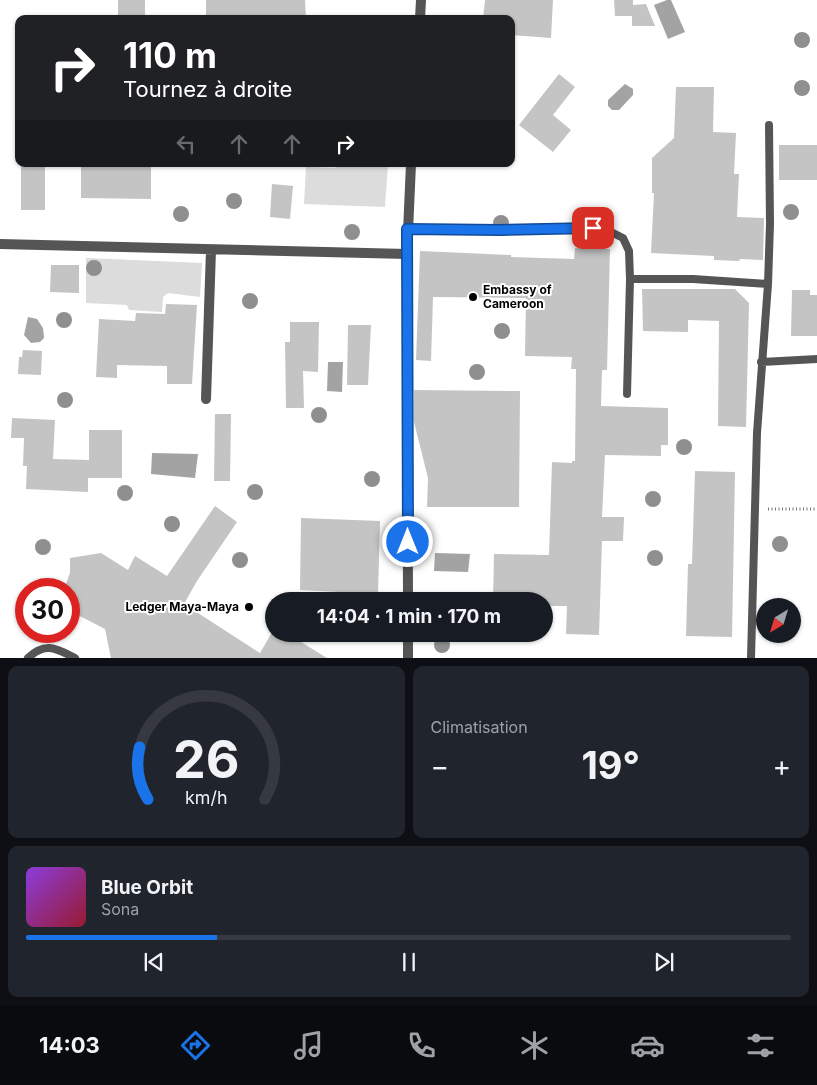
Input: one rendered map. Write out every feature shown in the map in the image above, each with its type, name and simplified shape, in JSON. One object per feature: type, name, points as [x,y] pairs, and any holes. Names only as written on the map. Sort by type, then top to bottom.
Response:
[{"type":"street","points":[[420,15],[421,0]]},
{"type":"street","points":[[408,592],[407,229],[411,167]]},
{"type":"street","points":[[0,244],[407,254]]},
{"type":"street","points":[[206,399],[211,250]]},
{"type":"street","points":[[408,642],[408,658]]},
{"type":"lane","points":[[750,658],[757,433],[768,284],[770,224],[769,125]]},
{"type":"lane","points":[[407,229],[593,228],[609,231],[624,238],[629,251],[630,279],[627,394]]},
{"type":"lane","points":[[630,279],[693,279],[768,284]]},
{"type":"lane","points":[[761,362],[817,359]]},
{"type":"lane","points":[[28,658],[35,652],[52,647],[76,658]]},
{"type":"path","points":[[756,509],[817,509]]},
{"type":"shaded area","points":[[671,0],[685,32],[668,39],[654,5]]},
{"type":"shaded area","points":[[625,84],[633,89],[633,95],[619,110],[612,110],[608,106],[608,100]]},
{"type":"shaded area","points":[[306,167],[388,167],[385,207],[304,204]]},
{"type":"shaded area","points":[[86,258],[202,263],[200,297],[168,293],[163,297],[162,312],[129,310],[127,305],[86,303]]},
{"type":"shaded area","points":[[28,317],[37,319],[43,328],[44,338],[40,342],[31,343],[24,335]]},
{"type":"shaded area","points":[[328,362],[343,362],[342,392],[327,391]]},
{"type":"shaded area","points":[[152,453],[198,454],[195,478],[151,474]]},
{"type":"shaded area","points":[[435,553],[470,554],[468,572],[434,571]]},
{"type":"building","points":[[118,0],[145,0],[145,15],[118,15]]},
{"type":"building","points":[[206,0],[305,0],[306,15],[206,15]]},
{"type":"building","points":[[485,0],[553,0],[551,38],[515,35],[515,15],[483,15]]},
{"type":"building","points":[[614,0],[633,0],[633,5],[646,4],[655,26],[632,26],[632,16],[615,16]]},
{"type":"building","points":[[559,74],[575,87],[553,115],[571,130],[553,152],[519,125]]},
{"type":"building","points":[[676,87],[714,87],[713,132],[736,133],[734,174],[739,174],[737,217],[764,218],[763,260],[714,260],[714,256],[651,253],[654,193],[652,193],[652,158],[674,138]]},
{"type":"building","points":[[779,145],[817,145],[817,180],[779,180]]},
{"type":"building","points":[[21,167],[45,167],[45,210],[21,210]]},
{"type":"building","points":[[81,167],[151,167],[151,199],[81,198]]},
{"type":"building","points":[[272,184],[293,186],[290,219],[270,217]]},
{"type":"building","points":[[575,248],[610,249],[607,370],[602,370],[601,406],[668,408],[668,445],[661,445],[661,456],[605,455],[602,517],[624,517],[623,541],[602,541],[599,635],[566,634],[567,606],[553,606],[553,592],[493,592],[494,554],[549,555],[552,462],[572,463],[572,461],[575,461],[576,369],[571,369],[572,357],[525,356],[526,298],[433,297],[431,361],[416,360],[420,251],[574,259]]},
{"type":"building","points":[[51,265],[79,265],[79,293],[50,292]]},
{"type":"building","points":[[642,289],[735,289],[749,303],[746,427],[718,426],[719,321],[688,320],[688,332],[643,331]]},
{"type":"building","points":[[792,290],[810,290],[810,295],[817,295],[817,336],[791,336]]},
{"type":"building","points":[[166,304],[197,305],[192,384],[167,384],[167,366],[117,365],[117,378],[96,377],[99,319],[135,321],[136,313],[165,314]]},
{"type":"building","points":[[290,322],[319,322],[318,372],[303,371],[304,408],[286,408],[285,342],[290,342]]},
{"type":"building","points":[[348,325],[371,325],[368,385],[347,385]]},
{"type":"building","points":[[23,350],[42,351],[41,375],[18,374],[19,357],[22,357]]},
{"type":"building","points":[[414,390],[520,391],[519,507],[427,507],[428,478],[414,422]]},
{"type":"building","points":[[215,414],[231,414],[230,481],[214,481]]},
{"type":"building","points":[[12,418],[55,420],[53,459],[89,460],[89,430],[122,430],[122,478],[88,478],[88,492],[26,489],[27,466],[23,466],[24,438],[11,438]]},
{"type":"building","points":[[695,471],[735,472],[732,637],[686,636],[688,564],[692,564]]},
{"type":"building","points":[[215,506],[237,522],[197,581],[184,604],[260,653],[266,642],[301,642],[327,658],[111,658],[105,629],[80,616],[80,578],[68,578],[70,558],[101,553],[128,570],[135,556],[167,576]]},
{"type":"building","points":[[301,518],[380,521],[378,592],[300,590]]},
{"type":"place","name":"Embassy of Cameroon","points":[[473,297]]},
{"type":"place","name":"Ledger Maya-Maya","points":[[249,607]]},
{"type":"route","points":[[408,542],[407,229],[593,228]]}]
